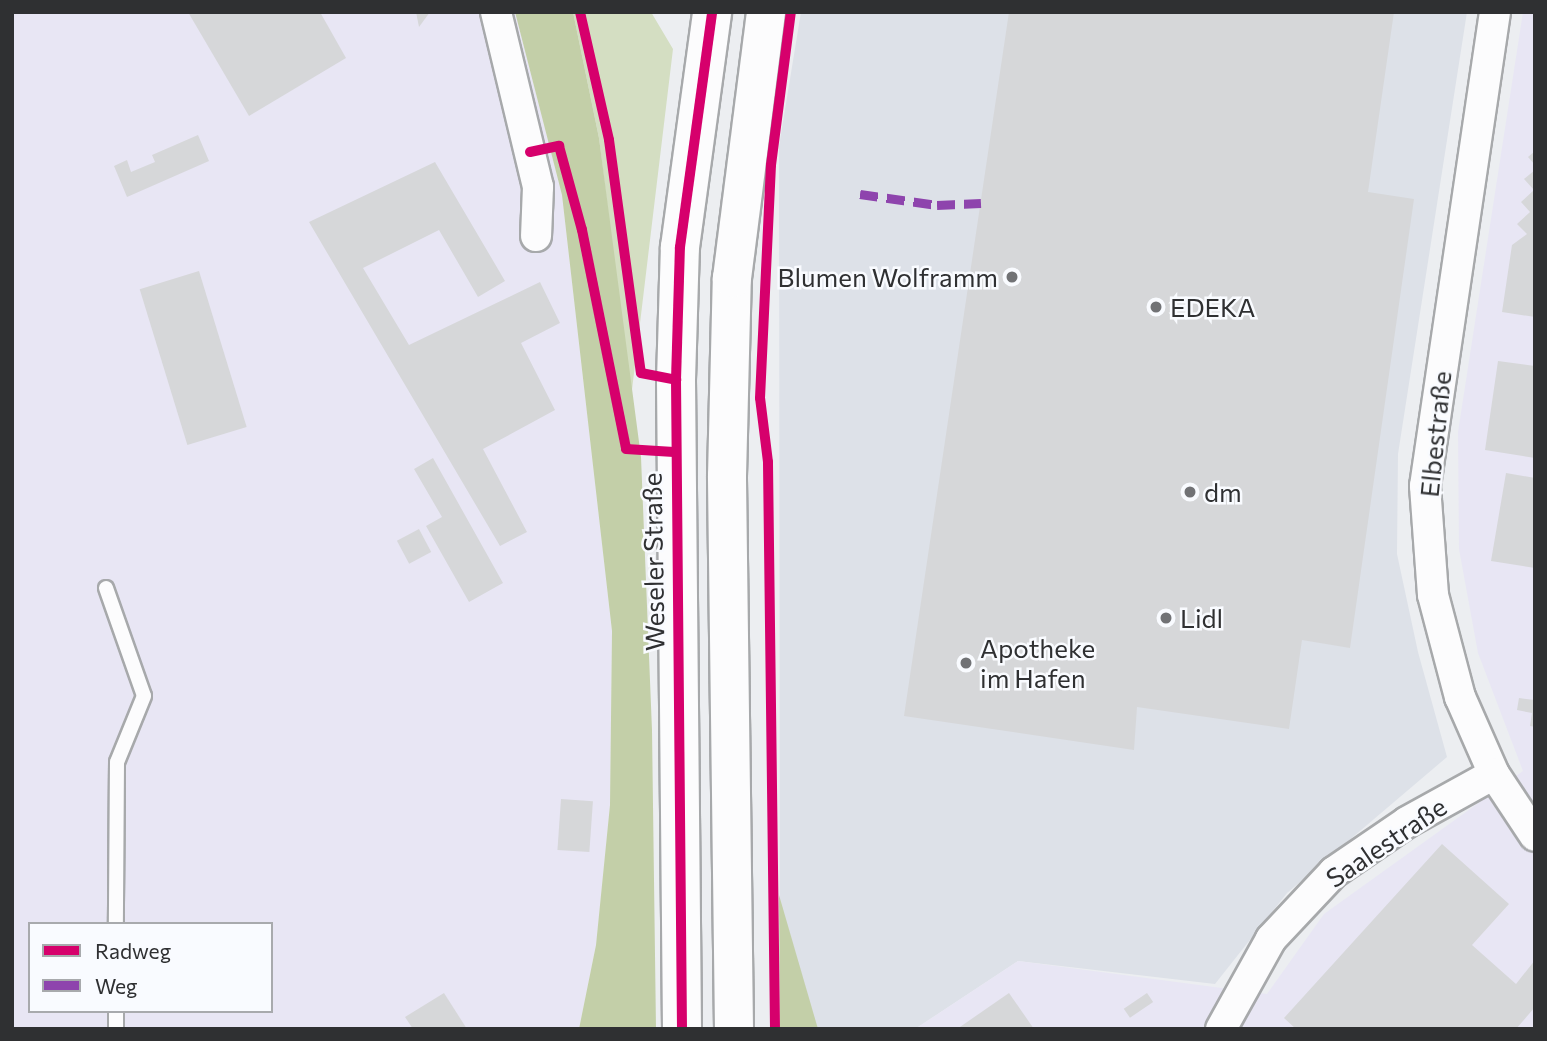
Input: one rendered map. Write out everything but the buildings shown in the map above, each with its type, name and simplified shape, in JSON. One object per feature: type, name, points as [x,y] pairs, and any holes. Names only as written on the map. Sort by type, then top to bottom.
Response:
[{"type":"main road","points":[[734,1029],[727,476],[732,278],[750,115],[766,12]]},
{"type":"main road","points":[[705,17],[729,41],[737,59],[733,93],[750,115]]},
{"type":"main road","name":"Weseler Straße","points":[[682,1029],[675,392],[680,247],[705,17]]},
{"type":"street","points":[[496,12],[538,187],[536,236]]},
{"type":"street","name":"Elbestraße","points":[[1494,12],[1425,486],[1433,595],[1460,697],[1494,774],[1535,836]]},
{"type":"street","name":"Saalestraße","points":[[1221,1029],[1271,939],[1334,872],[1407,822],[1494,774]]},
{"type":"lane","points":[[106,589],[144,695],[117,762],[116,922]]},
{"type":"shaded area","points":[[12,12],[515,12],[562,195],[612,631],[610,805],[596,945],[579,1029],[12,1029]]},
{"type":"shaded area","points":[[801,12],[1467,12],[1398,454],[1397,554],[1418,652],[1447,757],[1287,893],[1215,984],[1018,961],[915,1029],[780,1029],[779,146]]},
{"type":"shaded area","points":[[1523,12],[1535,12],[1535,1029],[915,1029],[1018,961],[1267,994],[1324,914],[1523,771],[1478,653],[1459,549],[1458,432]]},
{"type":"green space","points":[[515,12],[573,12],[599,138],[641,457],[652,730],[656,1029],[579,1029],[596,945],[610,805],[612,631],[562,195]]},
{"type":"green space","points":[[573,12],[651,12],[673,49],[631,398],[599,138]]},
{"type":"green space","points":[[779,895],[818,1029],[780,1029]]},
{"type":"marked path","points":[[860,194],[937,205],[981,203]]},
{"type":"cycle path","points":[[580,12],[609,140],[641,373],[676,380]]},
{"type":"cycle path","points":[[682,1029],[676,380],[680,247],[712,12]]},
{"type":"cycle path","points":[[775,1029],[768,462],[760,398],[771,165],[791,12]]},
{"type":"cycle path","points":[[530,152],[559,146],[582,230],[626,449],[674,452]]},
{"type":"place","name":"Blumen Wolframm","points":[[1012,277]]},
{"type":"place","name":"EDEKA","points":[[1156,307]]},
{"type":"place","name":"dm","points":[[1190,492]]},
{"type":"place","name":"Lidl","points":[[1166,618]]},
{"type":"place","name":"Apotheke im Hafen","points":[[966,663]]}]
